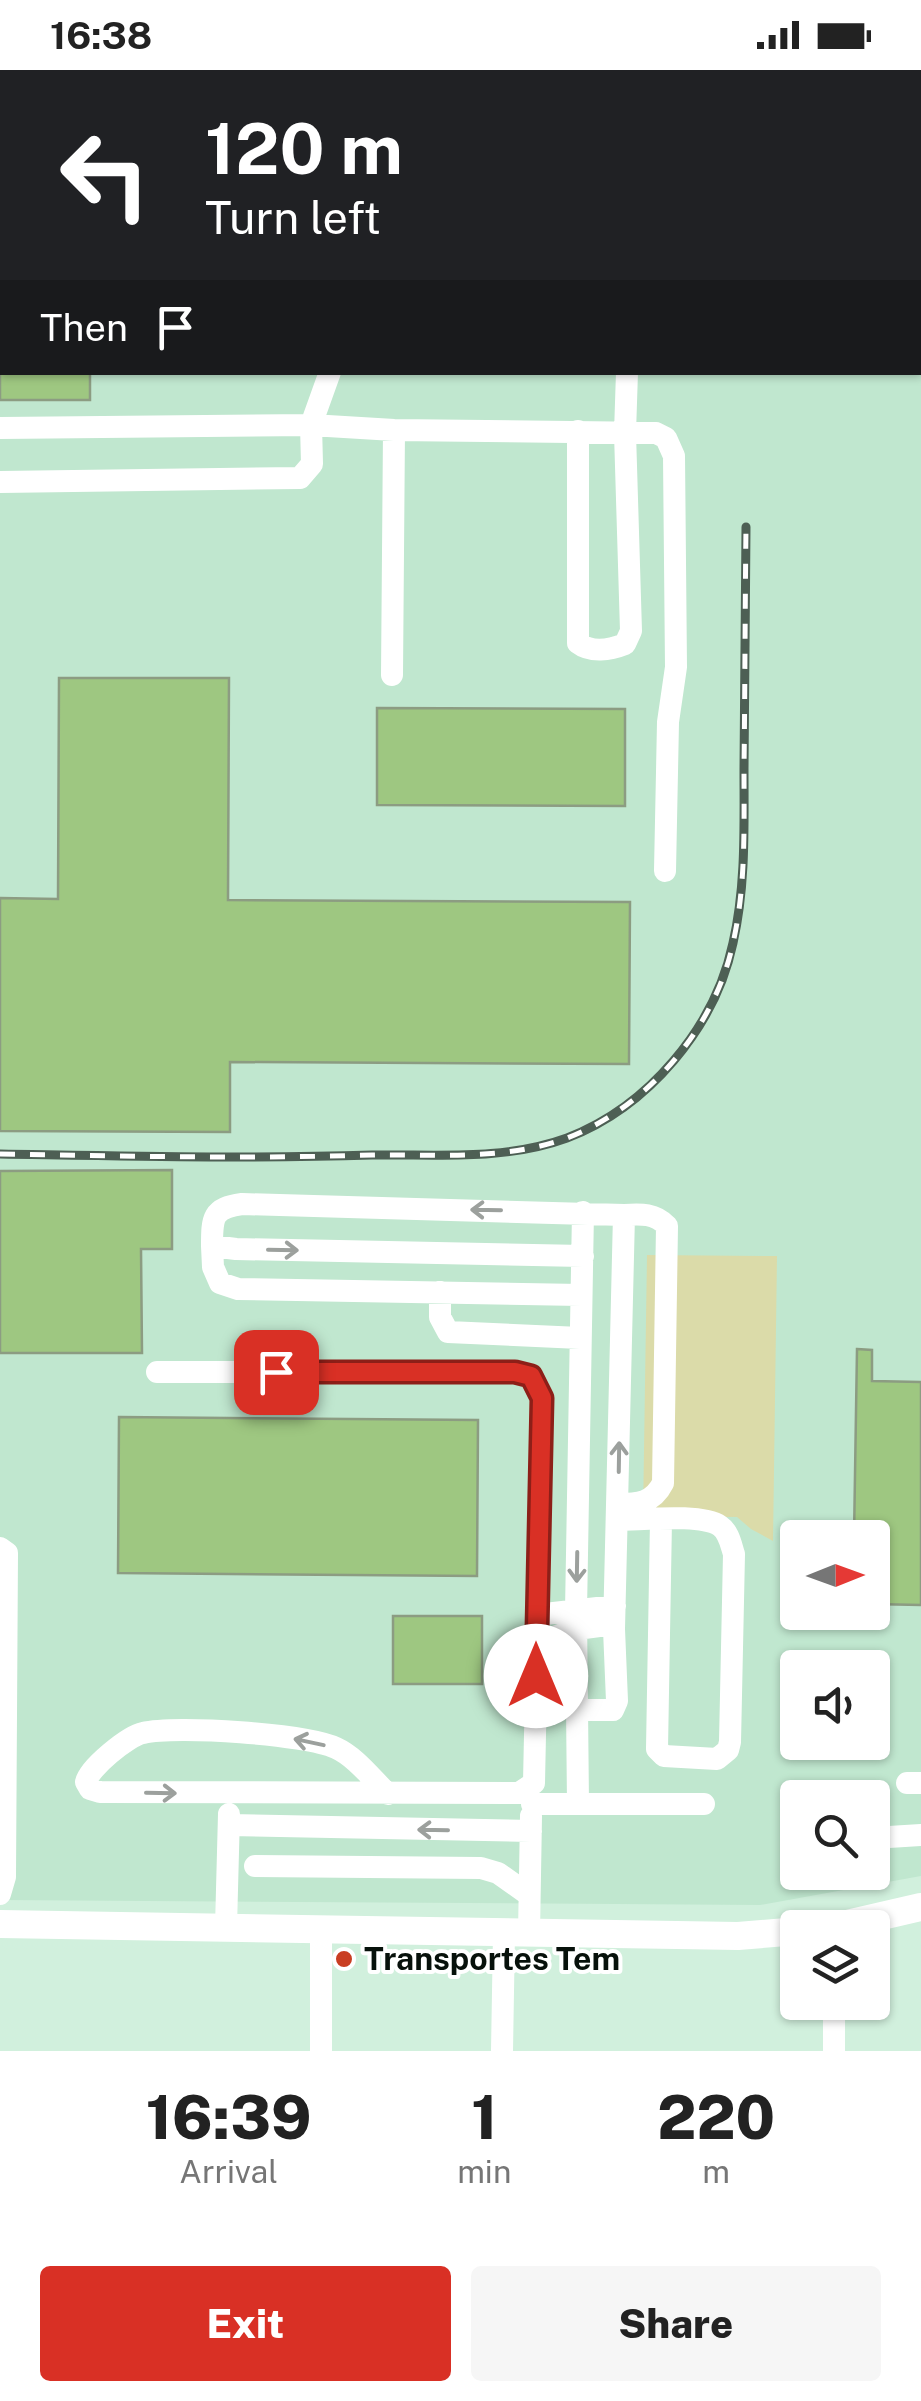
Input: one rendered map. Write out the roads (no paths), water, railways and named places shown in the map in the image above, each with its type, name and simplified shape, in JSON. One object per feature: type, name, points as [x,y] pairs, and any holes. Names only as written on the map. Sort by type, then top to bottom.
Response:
[{"type":"main road","points":[[890,1914],[921,1907]]},
{"type":"main road","points":[[0,1924],[516,1934],[738,1936],[780,1932]]},
{"type":"street","points":[[0,482],[300,478],[312,464],[311,424],[329,375]]},
{"type":"street","points":[[578,431],[578,637],[582,647],[594,650],[624,644],[631,631],[627,375]]},
{"type":"street","points":[[0,428],[311,424],[394,430],[656,432],[666,438],[674,456],[676,667],[668,722],[665,870]]},
{"type":"street","points":[[392,674],[394,430]]},
{"type":"street","points":[[581,1294],[232,1288],[220,1283],[215,1275],[215,1215],[225,1206],[242,1204],[648,1214],[660,1218],[667,1226],[662,1484],[653,1498],[618,1512]]},
{"type":"street","points":[[578,1804],[576,1620],[583,1212]]},
{"type":"street","points":[[578,1710],[612,1710],[616,1706],[614,1615],[624,1215]]},
{"type":"street","points":[[212,1246],[583,1256]]},
{"type":"street","points":[[440,1292],[440,1317],[448,1332],[580,1338]]},
{"type":"street","points":[[157,1372],[515,1372],[531,1376],[542,1398],[530,1895],[516,1934],[502,2051]]},
{"type":"street","points":[[579,1383],[620,1384]]},
{"type":"street","points":[[618,1512],[661,1520],[699,1520],[721,1527],[728,1534],[734,1554],[730,1742],[718,1759],[664,1756],[657,1749],[661,1520]]},
{"type":"street","points":[[0,1894],[5,1877],[2,1551]]},
{"type":"street","points":[[536,1615],[576,1620],[614,1615]]},
{"type":"street","points":[[536,1643],[576,1620]]},
{"type":"street","points":[[388,1794],[336,1748],[305,1739],[195,1730],[142,1732],[92,1768],[86,1782],[100,1792],[230,1790],[388,1794],[519,1793],[578,1804],[704,1804]]},
{"type":"street","points":[[226,1926],[230,1790]]},
{"type":"street","points":[[229,1825],[530,1831]]},
{"type":"street","points":[[890,1837],[921,1834]]},
{"type":"street","points":[[256,1866],[481,1868],[498,1873],[530,1895]]},
{"type":"street","points":[[320,1930],[321,2051]]},
{"type":"street","points":[[834,2020],[834,2051]]},
{"type":"railway","points":[[0,1154],[232,1157],[495,1153],[567,1138],[597,1124],[650,1085],[674,1061],[711,1005],[724,975],[737,922],[744,835],[746,527]]},
{"type":"place","name":"Transportes Tem","points":[[344,1959]]}]
